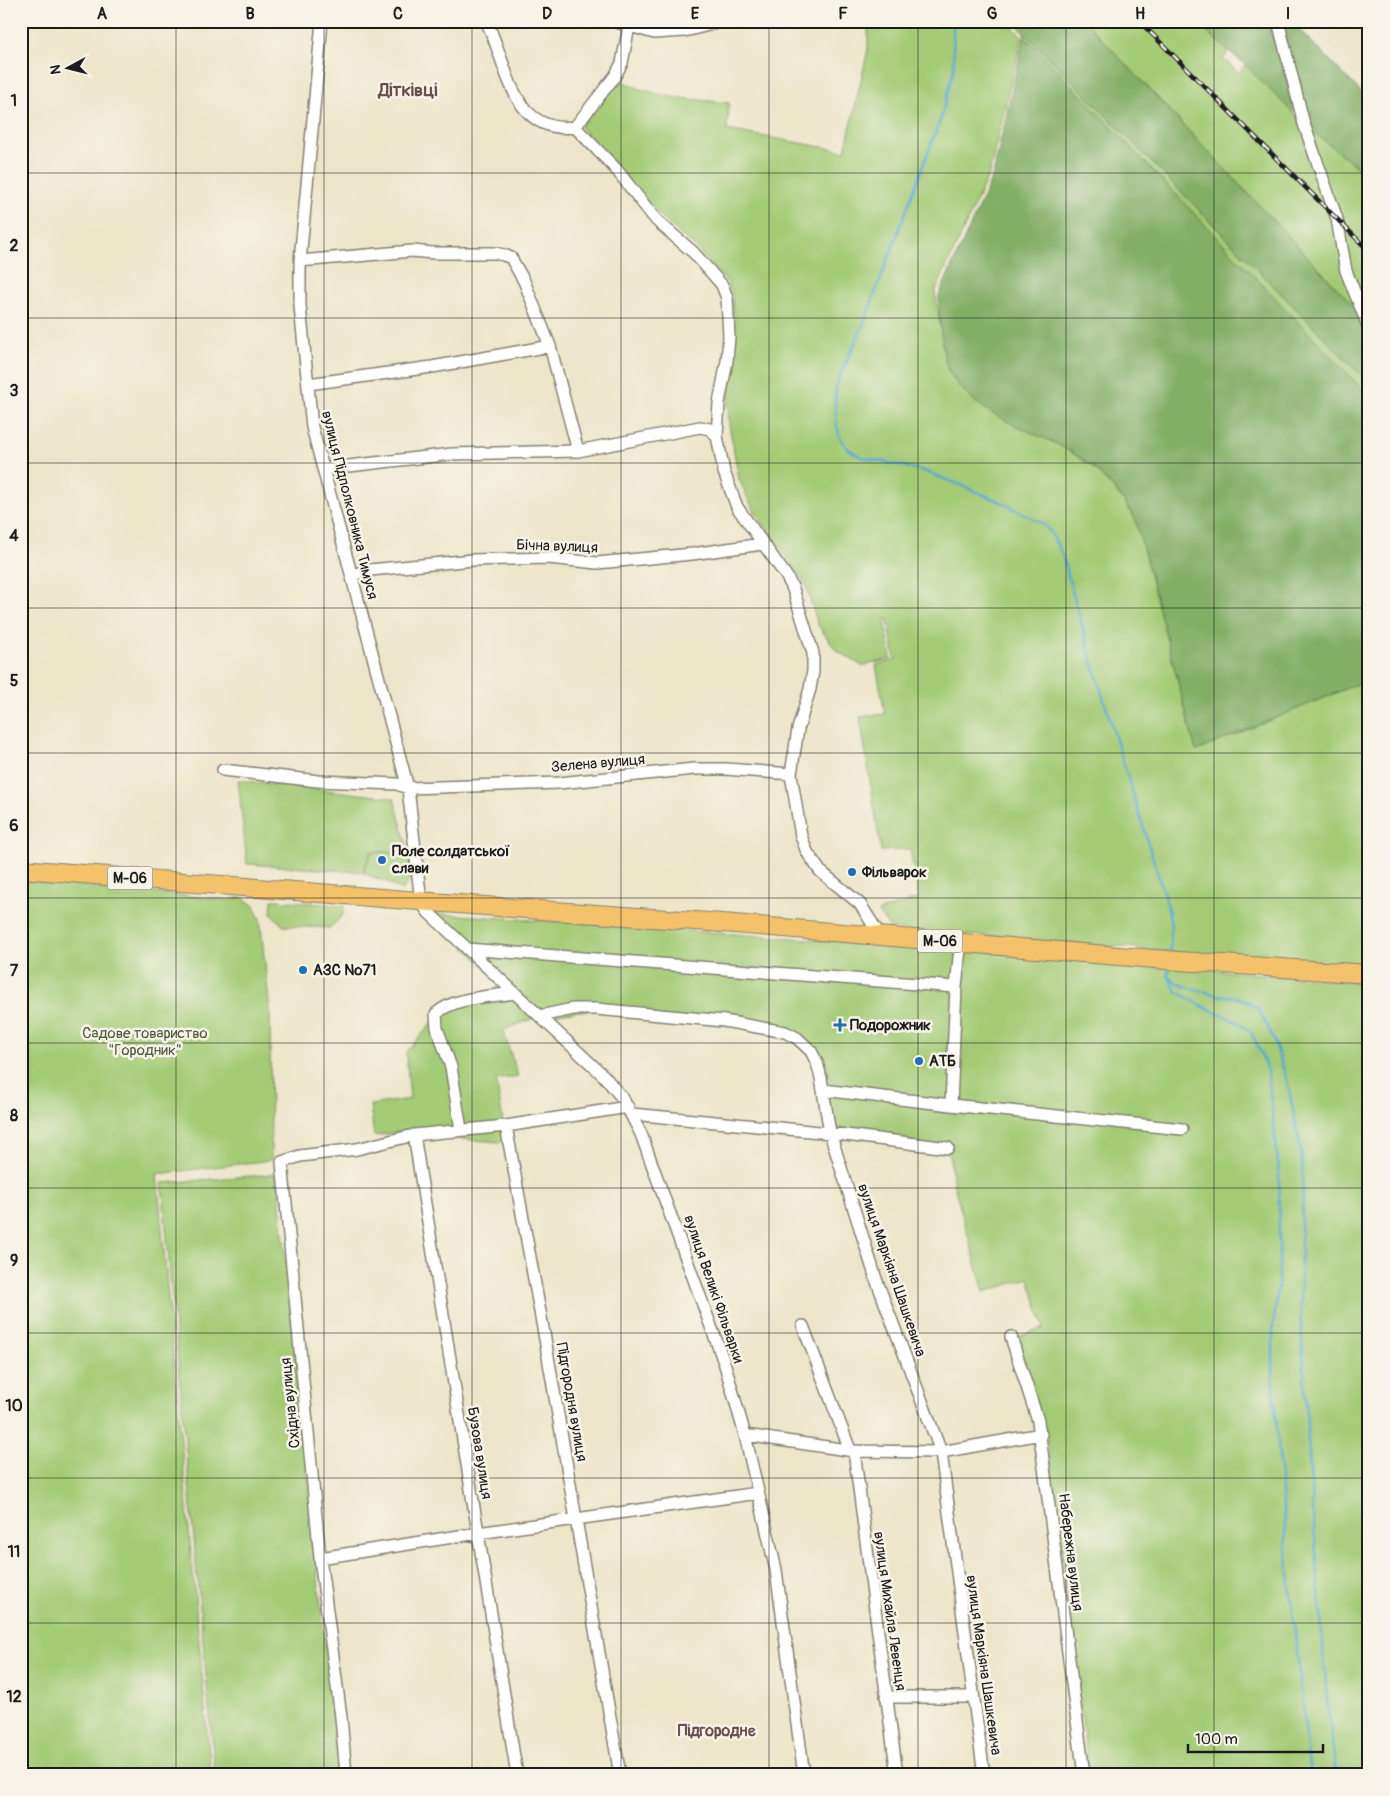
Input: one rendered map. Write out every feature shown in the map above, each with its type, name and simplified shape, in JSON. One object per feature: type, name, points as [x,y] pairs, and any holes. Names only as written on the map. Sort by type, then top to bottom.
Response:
[{"type":"highway","name":"М-06","points":[[21,870],[881,937],[961,941],[1179,961],[1369,974]]},
{"type":"street","name":"вулиця Підполковника Тимуся","points":[[322,21],[300,261],[300,306],[312,427],[408,788],[421,902]]},
{"type":"street","points":[[486,21],[493,35],[511,86],[526,112],[546,125],[575,127],[616,169],[656,220],[694,253],[722,285],[727,298],[729,337],[727,361],[719,403],[717,436],[724,472],[738,507],[762,544],[787,577],[793,589],[813,653],[810,689],[798,730],[791,774],[801,836],[808,852],[828,879],[860,904],[881,937]]},
{"type":"street","points":[[613,21],[630,24],[654,32],[685,31],[724,21]]},
{"type":"street","points":[[1278,21],[1304,124],[1337,219],[1346,271],[1369,328]]},
{"type":"street","points":[[575,127],[615,76],[622,63],[630,24]]},
{"type":"street","points":[[300,261],[412,250],[433,253],[494,252],[511,258],[550,346],[578,451]]},
{"type":"street","points":[[308,384],[432,367],[550,346]]},
{"type":"street","points":[[323,469],[452,454],[578,451],[700,427],[710,429],[717,436]]},
{"type":"street","name":"Бічна вулиця","points":[[352,575],[370,570],[473,560],[549,558],[597,563],[692,554],[762,544]]},
{"type":"street","name":"Зелена вулиця","points":[[223,770],[318,781],[397,784],[408,788],[559,783],[694,769],[726,769],[791,774]]},
{"type":"street","name":"вулиця Великі Фільварки","points":[[421,902],[429,913],[466,949],[615,1087],[630,1110],[641,1134],[725,1364],[745,1435],[776,1570],[804,1775]]},
{"type":"street","points":[[951,1105],[956,987],[961,941]]},
{"type":"street","points":[[466,949],[956,987]]},
{"type":"street","points":[[461,1130],[451,1067],[437,1028],[436,1014],[443,1007],[458,1002],[514,993]]},
{"type":"street","name":"вулиця Маркіяна Шашкевича","points":[[540,1016],[573,1009],[596,1009],[724,1021],[785,1032],[798,1038],[817,1062],[830,1133],[876,1279],[941,1452],[984,1775]]},
{"type":"street","points":[[823,1090],[1182,1129]]},
{"type":"street","points":[[414,1135],[506,1126],[630,1110],[948,1148]]},
{"type":"street","name":"Підгородня вулиця","points":[[506,1126],[577,1518],[620,1775]]},
{"type":"street","name":"Бузова вулиця","points":[[414,1135],[516,1775]]},
{"type":"street","name":"Східна вулиця","points":[[346,1775],[341,1717],[320,1558],[282,1162],[300,1156],[358,1149],[414,1135]]},
{"type":"street","name":"вулиця Михайла Левенця","points":[[803,1326],[852,1451],[896,1775]]},
{"type":"street","name":"Набережна вулиця","points":[[1011,1336],[1034,1404],[1040,1434],[1084,1775]]},
{"type":"street","points":[[745,1435],[852,1451],[941,1452],[1040,1434]]},
{"type":"street","points":[[320,1558],[577,1518],[758,1493]]},
{"type":"street","points":[[886,1697],[973,1698]]},
{"type":"green space","points":[[868,21],[1007,21],[1022,36],[989,174],[935,292],[947,369],[1091,466],[1127,506],[1136,521],[1196,751],[1369,679],[1369,968],[1233,959],[1127,947],[890,929],[878,912],[919,898],[910,849],[881,851],[860,717],[885,714],[876,665],[895,660],[888,619],[885,620],[891,659],[862,666],[836,650],[818,625],[805,583],[758,517],[739,479],[729,424],[728,402],[735,338],[732,297],[727,282],[696,248],[660,216],[580,127],[618,79],[640,89],[671,97],[729,103],[727,130],[845,151],[868,49]]},
{"type":"green space","points":[[1013,21],[1085,21],[1355,307],[1369,348],[1369,383]]},
{"type":"green space","points":[[1085,21],[1194,21],[1229,51],[1223,59],[1239,73],[1245,65],[1304,124],[1369,177],[1369,326],[1355,307]]},
{"type":"green space","points":[[1194,21],[1273,21],[1294,114],[1245,65]]},
{"type":"green space","points":[[1281,21],[1291,21],[1369,100],[1369,177],[1304,124]]},
{"type":"green space","points":[[1024,32],[1369,383],[1369,396],[1024,36]]},
{"type":"green space","points":[[1024,36],[1369,396],[1369,679],[1196,751],[1136,521],[1123,500],[1098,472],[1078,456],[1001,418],[971,398],[959,386],[946,364],[942,345],[939,295],[993,175]]},
{"type":"green space","points":[[238,780],[394,798],[409,853],[371,851],[362,872],[247,864]]},
{"type":"green space","points":[[372,852],[409,854],[410,878],[402,890],[363,873]]},
{"type":"green space","name":"Садове товариство \"Городник\"","points":[[21,880],[230,900],[242,897],[254,906],[260,919],[270,1011],[271,1160],[157,1174],[211,1775],[21,1775]]},
{"type":"green space","points":[[272,900],[344,906],[343,915],[330,928],[283,926],[271,913]]},
{"type":"green space","points":[[429,913],[966,950],[1369,983],[1369,1775],[1089,1775],[1046,1433],[1014,1338],[1044,1328],[1029,1278],[984,1292],[954,1186],[948,1148],[830,1133],[817,1063],[785,1032],[596,1009],[540,1016],[503,1030],[518,1076],[496,1080],[509,1143],[414,1135],[413,1130],[374,1136],[370,1105],[410,1099],[406,1052],[433,1022],[453,1005],[505,985]]},
{"type":"green space","points":[[277,1174],[338,1775],[215,1775],[162,1183]]},
{"type":"waterway","points":[[952,21],[954,69],[941,118],[862,328],[840,375],[836,388],[835,404],[837,426],[840,438],[847,448],[861,457],[921,470],[963,486],[1003,503],[1042,523],[1050,531],[1062,554],[1092,661],[1167,904],[1171,925],[1170,955]]},
{"type":"waterway","points":[[1169,968],[1168,976],[1177,983],[1217,995],[1236,997],[1249,1002],[1259,1010],[1274,1040],[1287,1080],[1302,1156],[1301,1321],[1327,1698],[1336,1775]]},
{"type":"waterway","points":[[1169,978],[1176,991],[1200,1005],[1235,1021],[1251,1032],[1268,1074],[1279,1171],[1279,1277],[1273,1329],[1273,1381],[1288,1565],[1310,1775]]},
{"type":"railway","points":[[1139,21],[1369,251]]},
{"type":"place","name":"Поле солдатської слави","points":[[382,860]]},
{"type":"place","name":"Фільварок","points":[[852,872]]},
{"type":"place","name":"АЗС №71","points":[[303,970]]},
{"type":"place","name":"Подорожник","points":[[840,1025]]},
{"type":"place","name":"АТБ","points":[[919,1061]]},
{"type":"district","name":"Дітківці","points":[[408,90]]},
{"type":"district","name":"Підгороднє","points":[[717,1730]]}]
